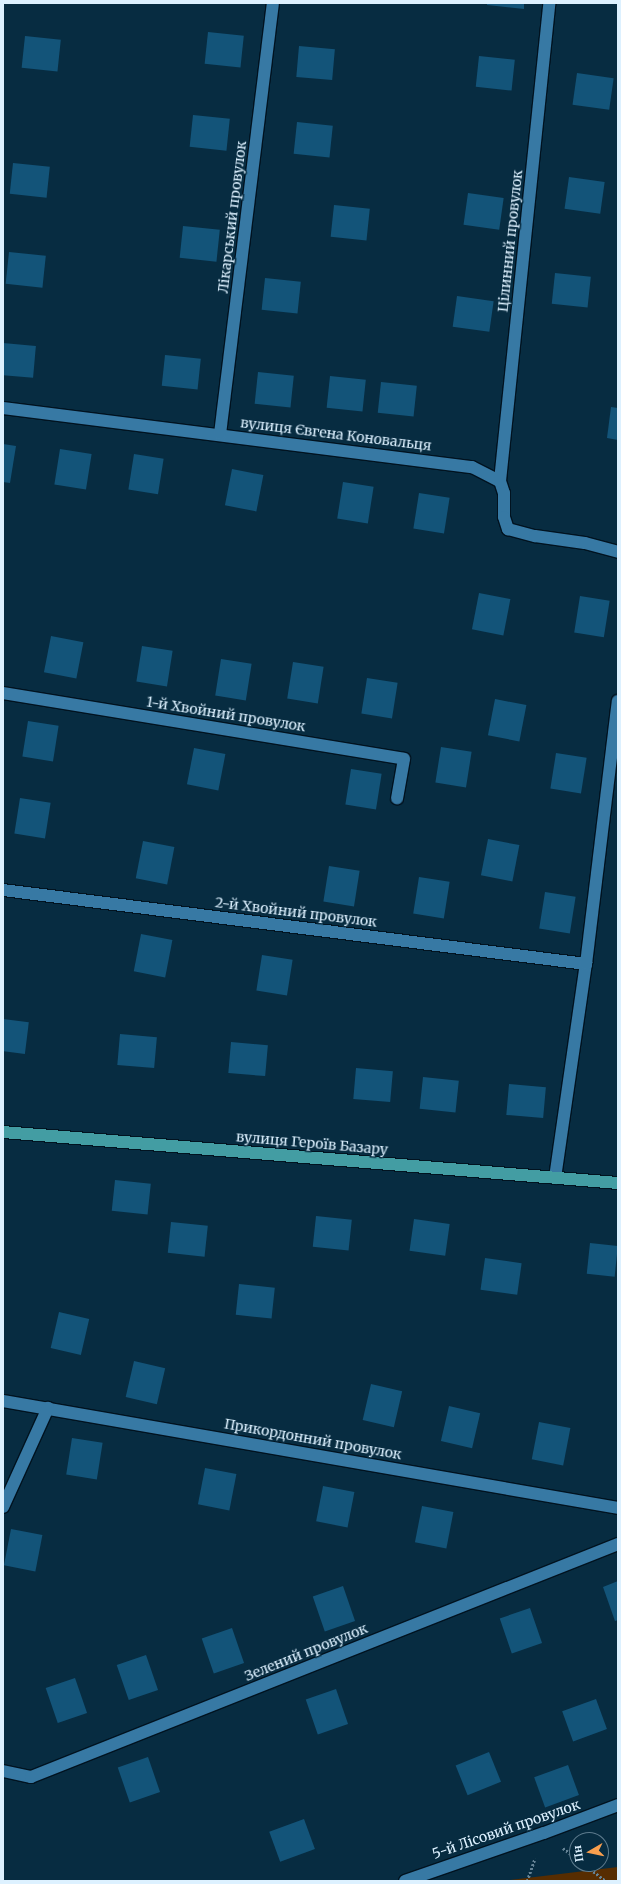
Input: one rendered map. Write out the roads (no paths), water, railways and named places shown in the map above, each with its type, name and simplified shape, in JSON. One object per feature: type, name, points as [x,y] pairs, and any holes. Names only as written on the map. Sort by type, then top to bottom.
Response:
[{"type":"main road","name":"вулиця Героїв Базару","points":[[3,1132],[618,1183]]},
{"type":"street","name":"Лікарський провулок","points":[[220,434],[273,3]]},
{"type":"street","name":"Цілинний провулок","points":[[500,481],[549,3]]},
{"type":"street","name":"вулиця Євгена Коновальця","points":[[3,408],[220,434],[472,467],[500,481]]},
{"type":"street","points":[[500,481],[504,493],[504,517],[508,529],[535,536],[585,543],[618,552]]},
{"type":"street","name":"1-й Хвойний провулок","points":[[3,693],[404,759],[397,798]]},
{"type":"street","points":[[555,1178],[586,964],[618,701]]},
{"type":"street","name":"2-й Хвойний провулок","points":[[3,890],[586,964]]},
{"type":"street","name":"Прикордонний провулок","points":[[3,1401],[618,1508]]},
{"type":"street","points":[[3,1507],[48,1408]]},
{"type":"street","name":"Зелений провулок","points":[[3,1771],[31,1777],[618,1544]]},
{"type":"street","name":"5-й Лісовий провулок","points":[[404,1881],[544,1833],[618,1805]]}]
